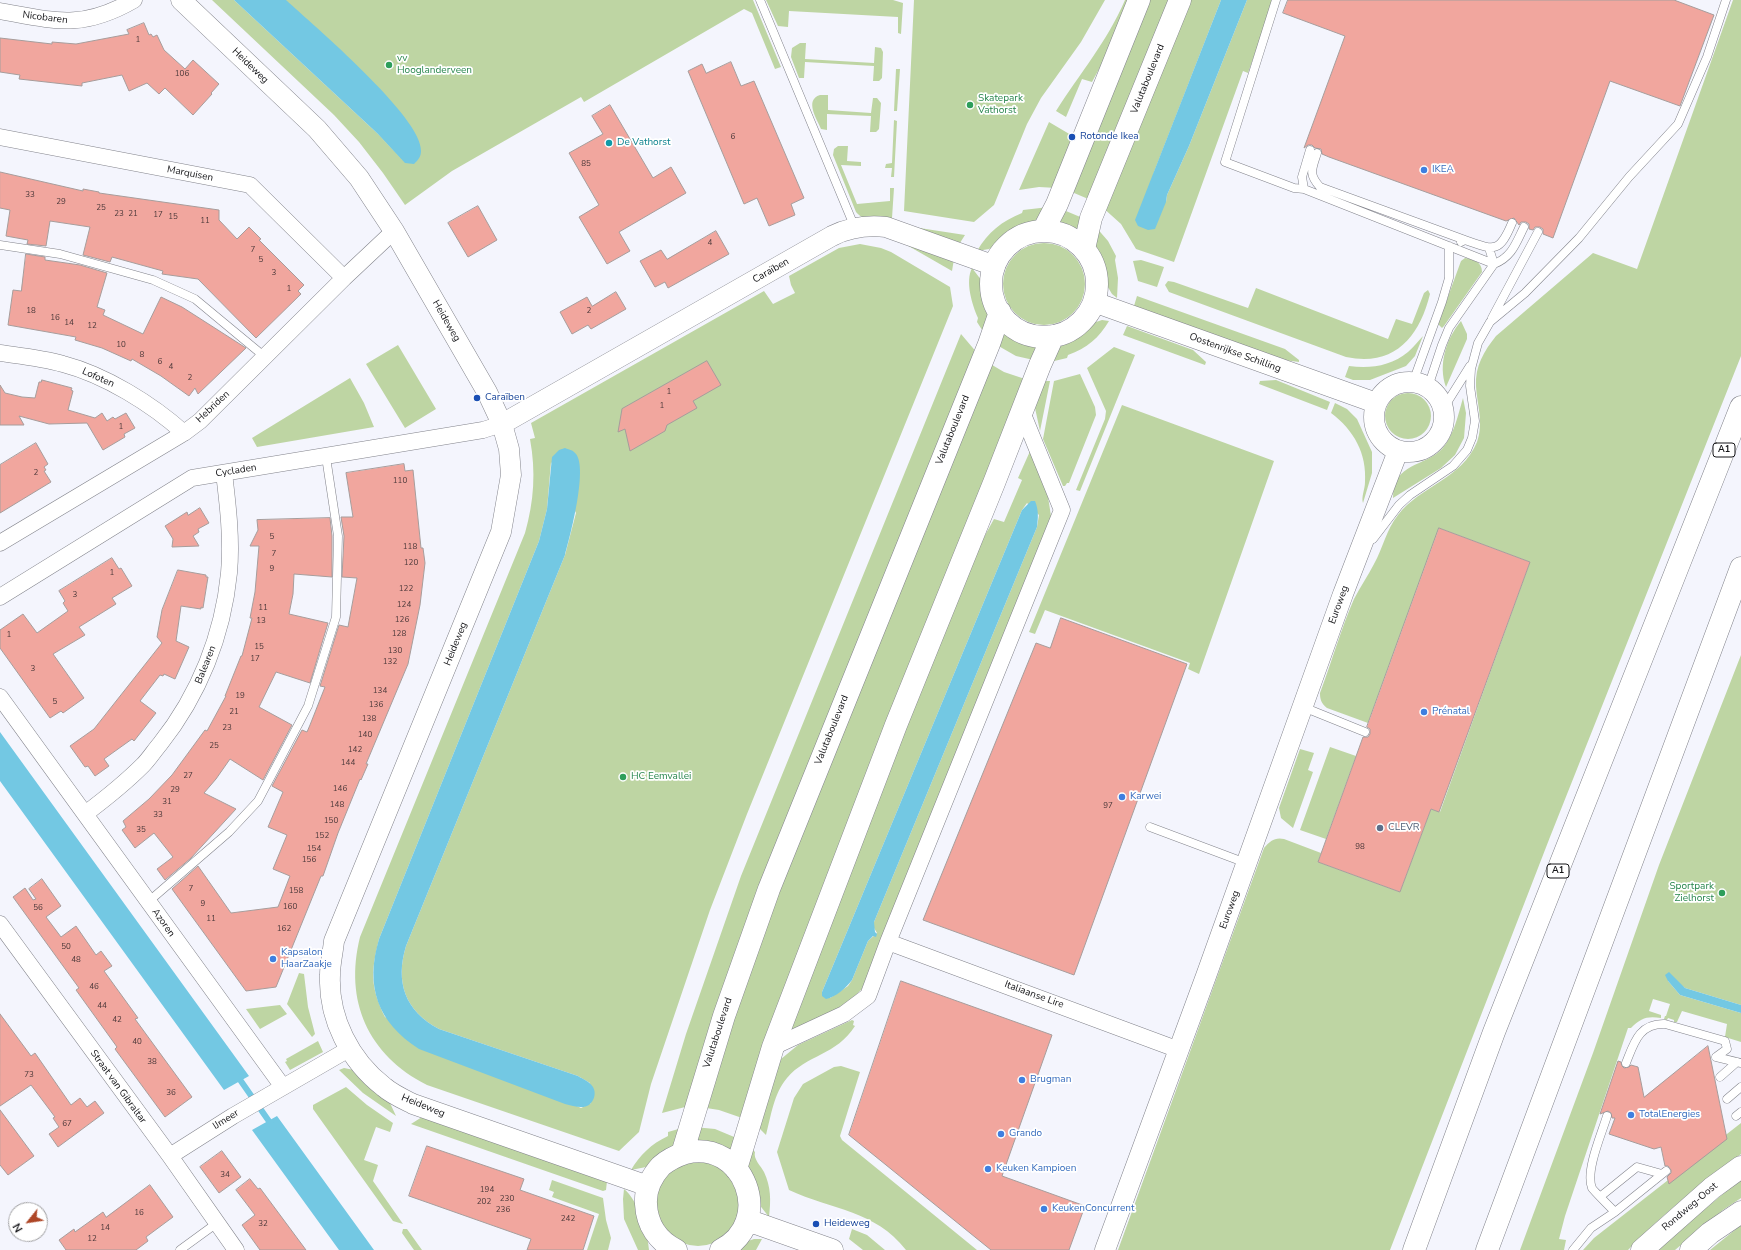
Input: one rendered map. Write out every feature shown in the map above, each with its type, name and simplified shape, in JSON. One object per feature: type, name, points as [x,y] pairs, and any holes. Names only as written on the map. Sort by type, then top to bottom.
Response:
[{"type":"main road","points":[[1043,231],[1057,204],[1139,0]]},
{"type":"main road","name":"Valutaboulevard","points":[[1084,249],[1091,218],[1180,0]]},
{"type":"main road","points":[[1043,231],[1062,234],[1074,240],[1084,249],[1092,261],[1096,274],[1097,288],[1094,302],[1087,315],[1078,325],[1065,333],[1054,336],[1038,336],[1024,333],[1012,326],[1000,312],[992,292],[992,278],[995,266],[1001,253],[1011,243],[1022,236],[1043,231]]},
{"type":"main road","name":"Valutaboulevard","points":[[682,1154],[724,1016],[766,896],[989,344],[1000,312]]},
{"type":"main road","points":[[736,1169],[773,1047],[896,725],[1040,365],[1054,336]]},
{"type":"main road","name":"A1","points":[[1414,1250],[1494,1032],[1741,407]]},
{"type":"main road","points":[[1487,1250],[1741,568]]},
{"type":"main road","points":[[664,1246],[651,1226],[646,1213],[648,1186],[655,1174],[665,1163],[682,1154],[703,1151],[716,1155],[727,1161],[736,1169],[744,1180],[748,1192],[750,1205],[748,1220],[742,1231],[734,1240],[721,1250]]},
{"type":"main road","name":"Rondweg-Oost","points":[[1642,1250],[1712,1188],[1741,1167]]},
{"type":"main road","points":[[1691,1250],[1710,1233],[1741,1212]]},
{"type":"main road","points":[[748,1220],[832,1250]]},
{"type":"street","name":"Nicobaren","points":[[0,11],[41,19],[76,21],[109,12],[134,0]]},
{"type":"street","name":"Heideweg","points":[[181,0],[317,129],[359,178],[394,231],[487,392],[502,424],[509,449],[511,475],[501,532],[334,941],[330,975],[334,1013],[349,1049],[359,1063],[384,1088],[413,1104],[648,1186]]},
{"type":"street","name":"Marquisen","points":[[0,137],[250,186],[344,278]]},
{"type":"street","name":"Caraïben","points":[[502,424],[841,232],[870,226],[886,227],[995,266]]},
{"type":"street","name":"Hebriden","points":[[0,543],[184,433],[200,421],[344,278],[394,231]]},
{"type":"street","name":"Oostenrijkse Schilling","points":[[1094,302],[1376,403]]},
{"type":"street","name":"Lofoten","points":[[0,353],[36,357],[65,364],[105,380],[137,398],[167,418],[184,433]]},
{"type":"street","points":[[1398,451],[1385,443],[1376,432],[1374,422],[1373,413],[1376,403],[1387,389],[1395,384],[1420,385],[1437,397],[1443,410]]},
{"type":"street","name":"Euroweg","points":[[1105,1250],[1179,1050],[1352,570],[1398,451],[1416,452],[1432,443],[1442,428],[1444,418],[1443,410]]},
{"type":"street","points":[[773,1047],[844,1014],[868,996],[888,942],[1062,510],[1022,412]]},
{"type":"street","name":"Cycladen","points":[[0,597],[192,478],[483,430],[502,424]]},
{"type":"street","name":"Balearen","points":[[85,814],[111,794],[144,765],[174,726],[196,691],[218,633],[229,573],[230,524],[224,473]]},
{"type":"street","name":"Azoren","points":[[0,697],[283,1086]]},
{"type":"street","name":"Straat van Gibraltar","points":[[0,924],[170,1156],[236,1250]]},
{"type":"street","name":"Italiaanse Lire","points":[[888,942],[1179,1050]]},
{"type":"street","points":[[283,1086],[349,1049]]},
{"type":"street","name":"IJmeer","points":[[170,1156],[283,1086]]},
{"type":"lane","points":[[760,0],[855,228]]},
{"type":"lane","points":[[1276,0],[1225,162],[1294,188],[1304,189],[1494,264]]},
{"type":"lane","points":[[1490,322],[1525,294],[1579,238],[1629,177],[1678,124],[1707,57],[1726,0]]},
{"type":"lane","points":[[1304,189],[1302,176],[1314,151],[1312,170],[1313,179],[1320,187],[1465,240],[1488,248],[1497,247],[1504,240],[1512,223]]},
{"type":"lane","points":[[1420,385],[1458,315],[1494,264],[1503,260],[1512,251],[1524,227]]},
{"type":"lane","name":"Euroweg","points":[[1352,570],[1398,505],[1410,495],[1453,466],[1467,450],[1472,438],[1475,421],[1470,376],[1478,343],[1538,232]]},
{"type":"lane","points":[[1449,246],[1465,240]]},
{"type":"lane","points":[[0,245],[60,254],[153,280],[194,299],[265,357]]},
{"type":"lane","points":[[1420,385],[1431,332],[1449,278],[1449,246]]},
{"type":"lane","points":[[1488,248],[1494,264]]},
{"type":"lane","name":"Euroweg","points":[[1443,410],[1474,358]]},
{"type":"lane","points":[[148,902],[229,832],[258,801],[308,706],[336,617],[338,536],[326,457]]},
{"type":"lane","points":[[1303,707],[1365,732]]},
{"type":"lane","points":[[1150,827],[1246,864]]},
{"type":"lane","points":[[1626,1063],[1635,1040],[1640,1033],[1648,1027],[1656,1024],[1664,1024],[1725,1041],[1726,1049],[1716,1057],[1739,1063]]},
{"type":"lane","points":[[1720,1077],[1739,1063]]},
{"type":"lane","points":[[1727,1099],[1741,1087]]},
{"type":"lane","points":[[1607,1116],[1590,1178],[1592,1189],[1601,1196],[1615,1212]]},
{"type":"lane","points":[[1573,1250],[1591,1228],[1615,1212],[1664,1173],[1637,1167],[1601,1196]]},
{"type":"lane","points":[[180,1250],[217,1223]]},
{"type":"green space","points":[[212,0],[234,0],[378,134],[405,163],[255,0],[753,0],[781,67],[775,69],[752,13],[744,9],[584,102],[581,97],[452,171],[405,205],[359,142],[334,115]]},
{"type":"green space","points":[[766,0],[893,0],[903,3],[901,34],[898,33],[898,17],[789,11],[788,27],[778,26]]},
{"type":"green space","name":"Skatepark Vathorst","points":[[914,0],[1105,0],[1081,42],[1041,98],[1027,124],[994,205],[974,222],[904,211]]},
{"type":"green space","points":[[1125,0],[1133,0],[1123,25],[1092,82],[1082,79],[1066,117],[1056,111],[1102,44]]},
{"type":"green space","points":[[1144,0],[1174,0],[1093,201],[1067,190]]},
{"type":"green space","points":[[1185,0],[1221,0],[1154,172],[1153,177],[1166,202],[1167,195],[1189,146],[1247,0],[1274,0],[1248,73],[1243,71],[1174,262],[1136,249],[1121,224],[1101,206]]},
{"type":"green space","points":[[1733,0],[1741,0],[1741,356],[1550,837],[1390,1250],[1118,1250],[1264,848],[1273,840],[1284,839],[1321,853],[1318,862],[1400,892],[1431,809],[1440,812],[1530,562],[1439,528],[1368,723],[1327,708],[1321,699],[1320,693],[1345,622],[1354,599],[1377,558],[1390,527],[1398,515],[1407,505],[1451,474],[1461,465],[1470,455],[1477,442],[1480,421],[1476,386],[1477,372],[1484,353],[1496,336],[1593,253],[1637,269]]},
{"type":"green space","points":[[800,43],[806,43],[805,59],[874,63],[875,47],[881,48],[883,52],[882,78],[879,81],[873,81],[874,66],[805,62],[804,78],[799,78],[791,57],[792,48]]},
{"type":"green space","points":[[896,69],[900,69],[897,111],[894,111]]},
{"type":"green space","points":[[820,95],[828,95],[828,110],[871,113],[873,98],[877,98],[881,103],[879,129],[876,132],[870,132],[871,116],[827,114],[827,130],[821,129],[812,105],[815,97]]},
{"type":"green space","points":[[894,120],[897,121],[894,177],[891,177],[892,168],[885,168],[886,164],[892,163]]},
{"type":"green space","points":[[1049,122],[1071,135],[1065,168],[1057,188],[1039,187],[1019,190]]},
{"type":"green space","points":[[838,146],[848,146],[847,161],[861,162],[861,166],[841,165],[857,204],[890,201],[890,188],[894,188],[892,218],[868,219],[856,212],[833,155],[834,149]]},
{"type":"green space","points":[[1049,207],[1036,223],[1017,231],[998,245],[989,249],[977,251],[981,244],[996,228],[1022,213],[1023,210]]},
{"type":"green space","points":[[1066,211],[1085,219],[1077,233],[1057,226]]},
{"type":"green space","points":[[1095,226],[1108,241],[1116,256],[1115,260],[1118,278],[1117,298],[1112,294],[1106,284],[1093,247]]},
{"type":"green space","points":[[913,227],[965,235],[958,246]]},
{"type":"green space","points":[[1044,243],[1060,246],[1073,255],[1082,268],[1085,284],[1082,300],[1073,313],[1060,322],[1044,325],[1028,322],[1015,313],[1006,300],[1003,284],[1006,268],[1015,255],[1028,246]]},
{"type":"green space","name":"HC Eemvallei","points":[[860,244],[881,248],[891,252],[950,287],[953,306],[747,814],[710,910],[651,1084],[639,1132],[619,1151],[427,1085],[407,1073],[389,1058],[376,1042],[365,1024],[355,983],[356,961],[360,937],[525,533],[533,486],[533,463],[530,439],[535,438],[531,423],[764,291],[773,304],[795,293],[789,276],[839,248]],"holes":[[[551,462],[576,513],[565,555],[406,946],[402,972],[406,994],[418,1014],[427,1022],[439,1029],[578,1076],[590,1083],[591,1103],[581,1108],[385,1017],[380,1006],[373,979],[374,961],[379,939],[539,541],[547,509]]]},
{"type":"green space","points":[[905,244],[954,259],[952,271]]},
{"type":"green space","points":[[1465,258],[1479,263],[1482,272],[1442,328],[1438,324],[1461,261]]},
{"type":"green space","points":[[1141,260],[1164,267],[1157,287],[1138,281],[1133,261]]},
{"type":"green space","points":[[972,268],[982,281],[990,310],[984,333],[977,322],[978,318],[970,293],[969,280]]},
{"type":"green space","points":[[1168,281],[1248,308],[1256,288],[1388,339],[1396,319],[1412,324],[1424,293],[1428,290],[1430,294],[1419,324],[1402,346],[1391,353],[1378,358],[1363,359],[1346,357],[1169,292],[1165,285]]},
{"type":"green space","points":[[1137,296],[1285,349],[1299,360],[1299,362],[1284,360],[1134,306]]},
{"type":"green space","points":[[1102,320],[1109,321],[1092,342],[1068,355],[1067,358],[1050,362],[1064,341],[1090,324]]},
{"type":"green space","points":[[1461,321],[1467,334],[1467,339],[1446,387],[1443,370],[1445,352],[1451,336]]},
{"type":"green space","points":[[1127,326],[1193,350],[1206,362],[1205,365],[1123,335]]},
{"type":"green space","points":[[1004,330],[1023,340],[1038,343],[1038,361],[1016,356],[995,344]]},
{"type":"green space","points":[[961,334],[978,354],[689,1106],[662,1113],[686,1034],[741,876]]},
{"type":"green space","points":[[1423,336],[1415,356],[1406,366],[1370,380],[1353,380],[1345,377],[1349,366],[1372,367],[1395,361],[1408,352]]},
{"type":"green space","points":[[398,345],[436,409],[405,428],[366,364]]},
{"type":"green space","points":[[1114,347],[1135,355],[1080,491],[1076,490],[1105,419],[1106,411],[1087,368]]},
{"type":"green space","points":[[987,362],[1004,372],[1025,379],[745,1119],[719,1110],[700,1107],[715,1057]]},
{"type":"green space","points":[[1080,374],[1095,407],[1096,415],[1069,483],[1063,486],[1043,439],[1054,381]]},
{"type":"green space","points":[[350,378],[364,403],[374,427],[257,447],[252,438]]},
{"type":"green space","points":[[1276,380],[1330,402],[1327,410],[1259,384],[1260,381]]},
{"type":"green space","points":[[1042,381],[1050,381],[1040,431],[1035,408]]},
{"type":"green space","points":[[1413,393],[1425,399],[1430,407],[1430,425],[1425,433],[1417,438],[1403,439],[1391,433],[1386,425],[1385,411],[1391,399],[1399,394]]},
{"type":"green space","points":[[1463,398],[1466,413],[1464,438],[1455,455],[1441,468],[1393,498],[1394,486],[1404,471],[1435,455],[1442,449],[1450,438]]},
{"type":"green space","points":[[1335,403],[1347,409],[1357,419],[1372,452],[1372,473],[1363,503],[1362,498],[1365,485],[1364,462],[1357,443],[1352,435],[1331,413]]},
{"type":"green space","points":[[1122,405],[1274,461],[1199,674],[1188,669],[1190,663],[1045,610],[1035,634],[1029,632]]},
{"type":"green space","points":[[1031,449],[1046,484],[1051,516],[1053,518],[862,989],[841,1009],[799,1028],[786,1030],[964,573],[994,519],[1004,522],[1022,480],[1018,478]],"holes":[[[1027,503],[1039,515],[1037,527],[874,922],[874,928],[877,933],[868,941],[852,980],[848,986],[830,998],[822,992],[1022,510]]]},
{"type":"green space","points":[[1741,655],[1741,1005],[1685,988],[1677,982],[1668,981],[1680,995],[1741,1013],[1741,1042],[1725,1037],[1727,1024],[1682,1011],[1677,1022],[1674,1022],[1674,1020],[1668,1018],[1667,1020],[1664,1019],[1670,1004],[1653,999],[1649,1011],[1661,1015],[1661,1018],[1644,1018],[1631,1028],[1628,1028],[1565,1216],[1559,1239],[1566,1240],[1564,1250],[1520,1250],[1593,1053],[1659,865]]},
{"type":"green space","points":[[1330,747],[1356,756],[1326,839],[1300,830]]},
{"type":"green space","points":[[1300,749],[1314,753],[1308,770],[1313,772],[1293,828],[1281,818],[1279,808]]},
{"type":"green space","points":[[299,973],[304,974],[308,1007],[315,1034],[312,1037],[287,1004]]},
{"type":"green space","points":[[280,1005],[287,1014],[260,1029],[246,1009]]},
{"type":"green space","points":[[852,1020],[854,1021],[853,1025],[855,1026],[848,1036],[831,1049],[803,1064],[787,1078],[776,1098],[766,1135],[755,1124],[781,1059],[798,1045]]},
{"type":"green space","points":[[318,1041],[323,1052],[290,1070],[285,1062],[287,1061],[286,1059]]},
{"type":"green space","points":[[841,1066],[860,1072],[840,1136],[842,1140],[977,1250],[906,1250],[894,1237],[867,1219],[852,1212],[805,1197],[789,1190],[777,1152],[794,1098],[803,1084],[834,1067]]},
{"type":"green space","points":[[344,1068],[354,1070],[391,1101],[390,1103],[396,1116],[363,1093],[339,1070]]},
{"type":"green space","points":[[346,1087],[367,1105],[393,1123],[390,1132],[376,1127],[364,1160],[378,1165],[373,1181],[403,1224],[393,1221],[313,1109],[313,1105]]},
{"type":"green space","points":[[422,1117],[607,1181],[606,1190],[603,1191],[411,1124]]},
{"type":"green space","points":[[1741,1123],[1741,1154],[1668,1212],[1628,1250],[1583,1250],[1594,1238]]},
{"type":"green space","points":[[694,1127],[715,1129],[739,1139],[736,1151],[695,1144]]},
{"type":"green space","points":[[682,1128],[675,1145],[646,1167],[631,1170],[646,1150],[668,1136],[668,1132]]},
{"type":"green space","points":[[749,1146],[755,1152],[756,1160],[764,1172],[768,1183],[770,1199],[769,1217],[758,1203],[747,1166]]},
{"type":"green space","points":[[698,1162],[714,1165],[728,1174],[737,1188],[740,1204],[737,1220],[728,1234],[714,1243],[698,1246],[682,1243],[668,1234],[659,1220],[656,1204],[659,1188],[668,1174],[682,1165]]},
{"type":"green space","points":[[1741,1179],[1741,1198],[1723,1210],[1675,1250],[1659,1250],[1676,1233]]},
{"type":"green space","points":[[552,1180],[603,1198],[606,1220],[611,1238],[608,1250],[587,1250],[599,1214],[552,1197],[554,1192],[549,1190]]},
{"type":"green space","points":[[624,1189],[634,1201],[638,1209],[647,1235],[649,1250],[638,1250],[624,1219]]},
{"type":"green space","points":[[1741,1225],[1741,1250],[1710,1250]]},
{"type":"green space","points":[[403,1229],[407,1229],[422,1250],[414,1250],[402,1233]]},
{"type":"green space","points":[[852,1229],[867,1235],[885,1250],[863,1250],[849,1239]]},
{"type":"green space","points":[[754,1239],[762,1239],[756,1250],[735,1250],[745,1242]]},
{"type":"water","points":[[234,0],[286,0],[364,72],[404,117],[417,136],[421,151],[420,157],[417,161],[414,164],[405,163],[378,134]]},
{"type":"water","points":[[1221,0],[1247,0],[1189,146],[1167,195],[1166,202],[1155,229],[1148,230],[1138,226],[1135,220]]},
{"type":"water","points":[[565,448],[576,454],[579,462],[580,474],[577,503],[565,555],[406,946],[402,972],[406,994],[411,1004],[418,1014],[427,1022],[439,1029],[578,1076],[593,1087],[595,1094],[593,1101],[585,1107],[565,1104],[419,1049],[393,1027],[384,1015],[378,1002],[374,987],[373,972],[379,939],[539,541],[547,509],[552,457],[559,450]]},
{"type":"water","points":[[1031,501],[1035,501],[1037,508],[1037,527],[874,922],[875,932],[877,934],[876,937],[873,936],[868,941],[850,983],[837,994],[826,999],[822,996],[822,992],[1022,510]]},
{"type":"water","points":[[0,732],[249,1076],[224,1090],[0,781]]},
{"type":"water","points":[[1669,972],[1685,988],[1741,1005],[1741,1013],[1680,995],[1665,975]]},
{"type":"water","points":[[277,1116],[374,1250],[339,1250],[252,1130]]},
{"type":"building","points":[[1288,0],[1674,0],[1714,15],[1680,106],[1610,81],[1553,238],[1543,234],[1543,229],[1540,227],[1535,227],[1533,230],[1529,229],[1529,224],[1526,222],[1521,222],[1519,225],[1514,218],[1506,221],[1329,157],[1322,154],[1321,149],[1315,148],[1312,145],[1308,145],[1304,148],[1345,36],[1283,13]]},
{"type":"building","points":[[144,23],[149,35],[151,34],[153,37],[157,35],[164,50],[185,69],[193,60],[219,84],[193,115],[165,88],[159,94],[147,83],[129,91],[122,75],[82,83],[82,86],[19,79],[20,75],[0,72],[0,38],[52,44],[52,42],[76,44],[129,34],[127,30]]},
{"type":"building","points":[[731,62],[741,86],[754,81],[804,198],[791,204],[795,215],[769,226],[757,198],[744,204],[688,71],[702,64],[706,73]]},
{"type":"building","points":[[610,105],[653,178],[671,167],[686,193],[619,232],[630,251],[607,264],[579,217],[599,205],[569,153],[603,134],[592,116]]},
{"type":"building","points":[[0,172],[83,191],[83,189],[99,193],[219,210],[219,220],[237,239],[249,227],[261,239],[259,240],[304,285],[298,291],[301,294],[256,338],[198,279],[162,274],[163,271],[112,257],[110,262],[83,255],[90,227],[50,221],[46,246],[27,244],[28,240],[6,236],[10,210],[0,208]]},
{"type":"building","points":[[478,206],[497,240],[468,257],[448,223]]},
{"type":"building","points":[[716,231],[729,254],[668,288],[665,282],[655,287],[640,261],[661,250],[667,259]]},
{"type":"building","points":[[26,254],[45,257],[45,260],[80,265],[107,273],[97,307],[105,310],[103,315],[143,334],[161,297],[182,307],[246,348],[198,394],[195,388],[189,396],[161,376],[132,359],[131,361],[102,348],[75,340],[76,337],[8,325],[13,290],[21,291]]},
{"type":"building","points":[[616,292],[626,309],[591,329],[588,325],[572,334],[560,312],[587,297],[592,306]]},
{"type":"building","points":[[707,361],[721,385],[693,401],[697,408],[667,425],[665,431],[630,451],[625,429],[618,432],[622,409]]},
{"type":"building","points":[[42,380],[72,388],[71,390],[73,391],[68,410],[95,418],[102,413],[107,421],[113,417],[115,419],[126,413],[135,428],[124,434],[125,437],[103,450],[87,423],[49,424],[19,416],[24,425],[0,425],[0,385],[5,393],[35,398],[39,382]]},
{"type":"building","points":[[36,443],[48,464],[44,467],[46,470],[44,471],[51,482],[0,513],[0,465]]},
{"type":"building","points":[[404,464],[405,471],[413,470],[421,548],[423,548],[425,563],[420,605],[408,664],[366,764],[368,764],[361,780],[360,779],[338,833],[323,876],[321,876],[276,987],[246,991],[172,889],[198,866],[231,913],[278,907],[290,876],[273,869],[287,835],[268,827],[283,792],[272,786],[302,730],[307,732],[310,725],[325,687],[320,686],[339,625],[348,627],[357,578],[342,577],[344,536],[341,517],[353,517],[346,473]]},
{"type":"building","points":[[200,508],[209,523],[198,529],[199,532],[193,536],[199,546],[172,547],[173,539],[165,526],[187,512],[188,515]]},
{"type":"building","points":[[330,518],[332,536],[332,577],[294,574],[293,594],[289,614],[328,623],[310,683],[276,672],[259,707],[292,725],[263,780],[230,759],[204,793],[236,809],[191,858],[165,880],[157,869],[173,857],[154,833],[135,848],[122,830],[126,827],[123,821],[149,799],[172,775],[205,730],[207,731],[226,696],[242,656],[252,618],[250,618],[255,592],[259,546],[250,546],[258,530],[257,520]]},
{"type":"building","points":[[1439,528],[1530,562],[1439,812],[1431,809],[1400,892],[1318,862],[1363,737],[1368,737],[1370,734],[1370,729],[1367,727]]},
{"type":"building","points":[[112,558],[119,569],[121,568],[132,586],[112,598],[116,604],[79,627],[85,635],[53,654],[84,698],[63,713],[61,711],[50,718],[0,648],[0,630],[23,614],[37,633],[68,611],[63,603],[65,601],[59,591]]},
{"type":"building","points":[[178,570],[206,575],[206,577],[208,577],[203,608],[181,606],[176,641],[189,647],[175,679],[164,674],[163,676],[160,675],[140,701],[156,713],[134,741],[132,739],[104,759],[109,766],[95,776],[88,766],[85,767],[70,746],[94,729],[162,643],[157,637],[162,610]]},
{"type":"building","points":[[1061,618],[1187,664],[1074,975],[923,920],[1036,643],[1050,648]]},
{"type":"building","points":[[42,879],[61,906],[46,917],[61,937],[76,926],[96,955],[101,951],[112,966],[104,971],[138,1018],[135,1019],[192,1097],[165,1117],[115,1049],[117,1047],[76,990],[79,988],[13,897],[25,888],[33,900],[36,899],[29,889]]},
{"type":"building","points":[[901,981],[1052,1035],[1002,1176],[1085,1206],[1069,1250],[991,1250],[849,1135]]},
{"type":"building","points":[[0,1014],[31,1056],[35,1053],[71,1105],[80,1098],[87,1107],[95,1101],[104,1113],[58,1147],[49,1134],[59,1127],[53,1118],[55,1117],[31,1085],[0,1106]]},
{"type":"building","points":[[1708,1046],[1727,1139],[1669,1184],[1667,1177],[1671,1173],[1671,1170],[1668,1166],[1665,1166],[1661,1147],[1654,1149],[1609,1134],[1615,1118],[1612,1118],[1611,1113],[1608,1111],[1600,1114],[1618,1061],[1621,1062],[1624,1068],[1631,1065],[1638,1067],[1644,1097]]},
{"type":"building","points":[[0,1110],[34,1156],[8,1175],[0,1165]]},
{"type":"building","points":[[427,1146],[524,1179],[520,1190],[594,1216],[583,1250],[527,1250],[531,1239],[409,1196]]},
{"type":"building","points":[[222,1151],[241,1177],[219,1193],[200,1167]]},
{"type":"building","points":[[250,1179],[258,1189],[260,1188],[306,1250],[260,1250],[242,1225],[255,1215],[236,1190]]},
{"type":"building","points":[[150,1185],[173,1217],[146,1237],[148,1241],[136,1250],[66,1250],[59,1240],[74,1229],[75,1232],[103,1212],[106,1217]]},
{"type":"waterway","points":[[236,1074],[273,1127]]},
{"type":"place","name":"vv Hooglanderveen","points":[[389,65]]},
{"type":"place","name":"Skatepark Vathorst","points":[[970,105]]},
{"type":"place","name":"Rotonde Ikea","points":[[1072,137]]},
{"type":"place","name":"De Vathorst","points":[[609,143]]},
{"type":"place","name":"IKEA","points":[[1424,170]]},
{"type":"place","name":"Caraïben","points":[[477,398]]},
{"type":"place","name":"Prénatal","points":[[1424,712]]},
{"type":"place","name":"HC Eemvallei","points":[[623,777]]},
{"type":"place","name":"Karwei","points":[[1122,797]]},
{"type":"place","name":"CLEVR","points":[[1380,828]]},
{"type":"place","name":"Sportpark Zielhorst","points":[[1722,893]]},
{"type":"place","name":"Kapsalon HaarZaakje","points":[[273,959]]},
{"type":"place","name":"Brugman","points":[[1022,1080]]},
{"type":"place","name":"TotalEnergies","points":[[1631,1115]]},
{"type":"place","name":"Grando","points":[[1001,1134]]},
{"type":"place","name":"Keuken Kampioen","points":[[988,1169]]},
{"type":"place","name":"KeukenConcurrent","points":[[1044,1209]]},
{"type":"place","name":"Heideweg","points":[[816,1224]]}]
